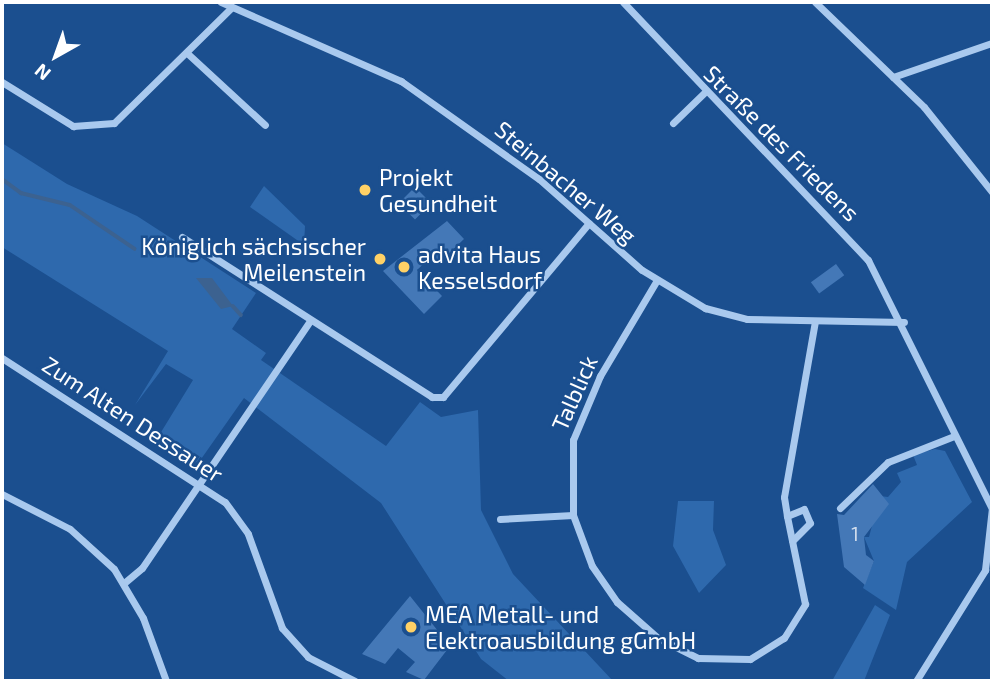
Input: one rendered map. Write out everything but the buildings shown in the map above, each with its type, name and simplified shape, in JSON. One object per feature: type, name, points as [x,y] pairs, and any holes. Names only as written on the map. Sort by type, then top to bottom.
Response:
[{"type":"street","name":"Steinbacher Weg","points":[[221,2],[401,81],[520,164],[657,280],[722,313],[815,322],[904,323]]},
{"type":"street","name":"Straße des Friedens","points":[[623,2],[704,93],[827,210],[868,260],[904,323],[954,436],[992,508]]},
{"type":"street","points":[[815,2],[893,77],[991,189]]},
{"type":"street","points":[[2,82],[59,121],[89,128],[127,116],[231,8]]},
{"type":"street","points":[[893,77],[992,43]]},
{"type":"street","points":[[187,53],[265,125]]},
{"type":"street","points":[[673,123],[704,93]]},
{"type":"street","points":[[183,237],[432,397],[443,397],[589,223]]},
{"type":"street","name":"Talblick","points":[[657,280],[600,376],[573,440],[573,515],[601,581],[632,618],[679,650],[710,661],[750,659],[795,623],[805,592],[784,497],[815,322]]},
{"type":"street","points":[[124,583],[142,568],[310,321]]},
{"type":"street","name":"Zum Alten Dessauer","points":[[2,358],[199,482],[225,502],[248,534],[277,617],[293,643],[355,681]]},
{"type":"street","points":[[840,508],[888,462],[954,436]]},
{"type":"street","points":[[2,494],[86,540],[124,583],[166,681]]},
{"type":"street","points":[[916,681],[985,570],[992,508]]},
{"type":"street","points":[[787,516],[804,509],[811,517],[792,541]]},
{"type":"street","points":[[500,519],[573,515]]},
{"type":"shaded area","points":[[2,143],[67,184],[137,216],[256,293],[232,329],[266,353],[261,360],[386,446],[420,402],[441,417],[478,410],[481,510],[513,574],[613,681],[509,681],[481,659],[381,503],[244,398],[199,462],[190,463],[155,442],[193,380],[166,364],[135,405],[168,351],[2,247]]},
{"type":"shaded area","points":[[264,186],[305,226],[304,245],[250,207]]},
{"type":"shaded area","points":[[196,278],[212,278],[233,306],[221,309]]},
{"type":"shaded area","points":[[935,449],[945,451],[972,502],[907,562],[896,610],[863,588],[874,561],[864,537],[869,537],[880,496],[888,497],[901,482],[897,473],[917,465],[913,455]]},
{"type":"shaded area","points":[[678,501],[714,501],[713,530],[726,565],[699,593],[673,546]]},
{"type":"shaded area","points":[[875,605],[890,615],[864,681],[832,681]]},
{"type":"waterway","points":[[2,179],[21,193],[70,205],[135,249]]},
{"type":"waterway","points":[[233,306],[241,315]]},
{"type":"place","name":"Projekt Gesundheit","points":[[365,190]]},
{"type":"place","name":"Königlich sächsischer Meilenstein","points":[[380,259]]},
{"type":"place","name":"advita Haus Kesselsdorf","points":[[404,267]]},
{"type":"place","name":"MEA Metall- und Elektroausbildung gGmbH","points":[[411,627]]}]
